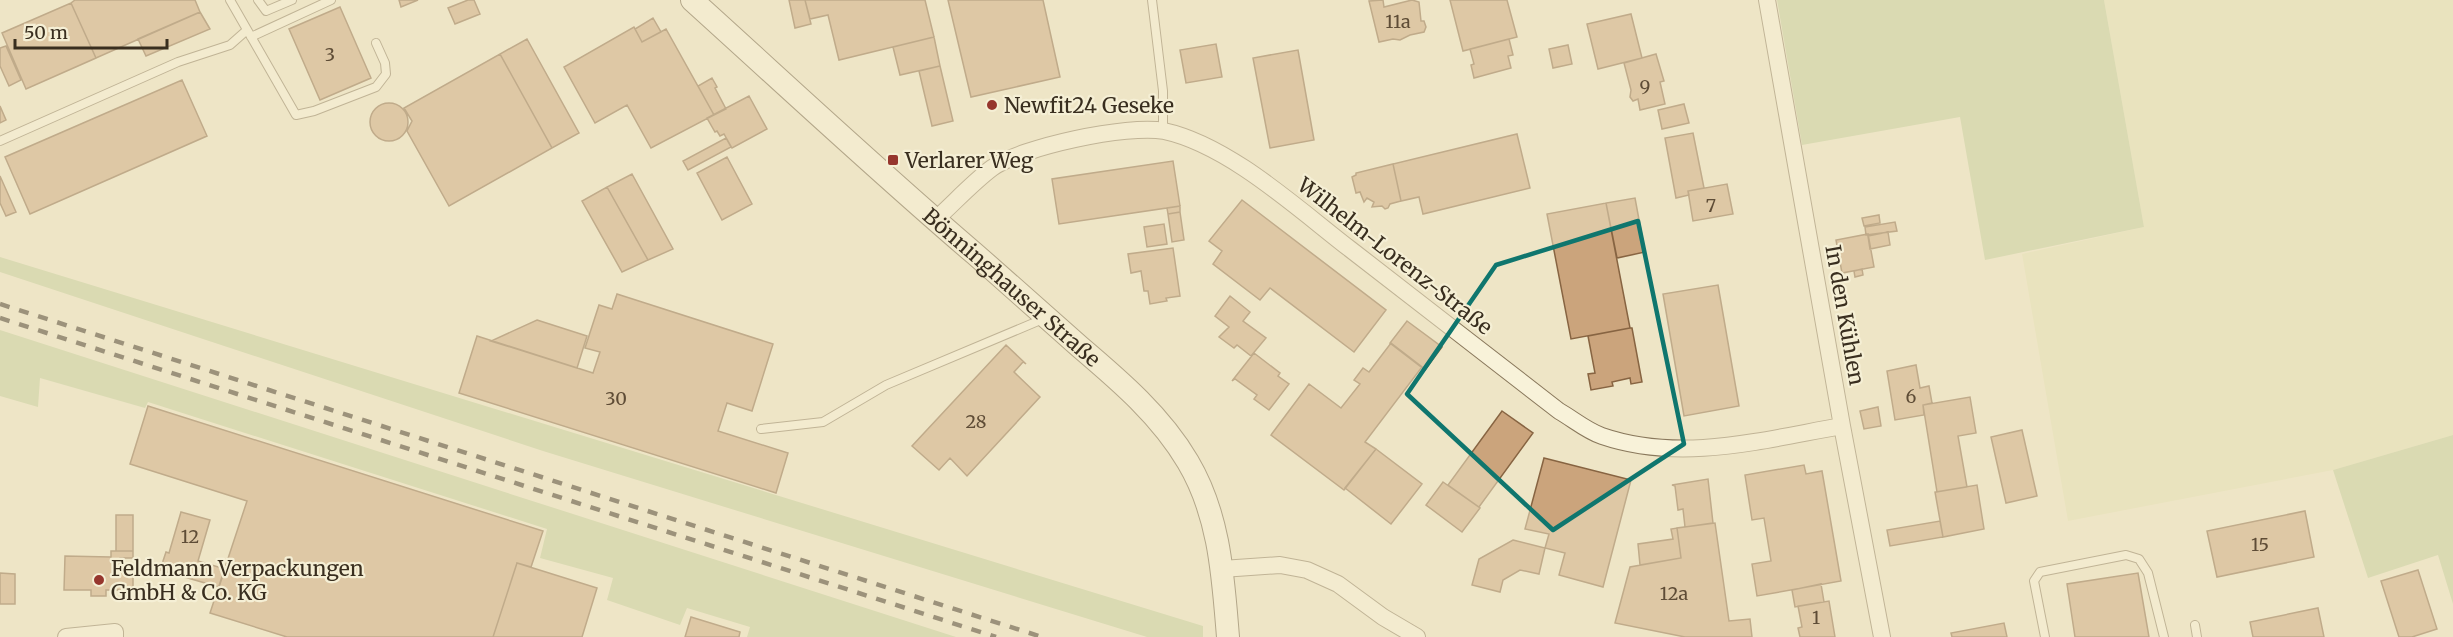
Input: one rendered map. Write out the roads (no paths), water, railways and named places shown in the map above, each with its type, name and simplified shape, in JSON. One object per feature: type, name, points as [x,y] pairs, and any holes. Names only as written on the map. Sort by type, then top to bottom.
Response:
[{"type":"main road","name":"Bönninghauser Straße","points":[[692,0],[935,220],[1114,376],[1166,430],[1188,463],[1204,496],[1217,534],[1228,637]]},
{"type":"street","name":"In den Kühlen","points":[[1767,0],[1842,426],[1882,637]]},
{"type":"street","name":"Wilhelm-Lorenz-Straße","points":[[935,220],[993,168],[1015,156],[1105,134],[1125,131],[1163,131],[1214,149],[1277,193],[1559,411],[1600,435],[1643,446],[1683,450],[1722,447],[1842,426]]},
{"type":"street","points":[[1222,569],[1280,566],[1307,570],[1338,584],[1383,617],[1417,637]]},
{"type":"street","points":[[66,637],[115,632],[115,637]]},
{"type":"lane","points":[[231,0],[296,116],[376,87],[387,74],[376,43]]},
{"type":"lane","points":[[258,0],[266,11],[292,0]]},
{"type":"lane","points":[[0,141],[178,62],[230,45],[249,34],[330,0]]},
{"type":"lane","points":[[1152,0],[1160,48],[1163,131]]},
{"type":"lane","points":[[761,429],[824,422],[885,385],[1047,318]]},
{"type":"lane","points":[[2045,637],[2034,581],[2040,572],[2126,555],[2139,559],[2148,573],[2164,637]]},
{"type":"lane","points":[[2195,625],[2197,637]]},
{"type":"railway","points":[[0,304],[1042,637]]},
{"type":"railway","points":[[0,318],[996,637]]},
{"type":"place","name":"Newfit24 Geseke","points":[[992,105]]},
{"type":"place","name":"Verlarer Weg","points":[[893,160]]},
{"type":"place","name":"Feldmann Verpackungen GmbH & Co. KG","points":[[99,580]]}]
